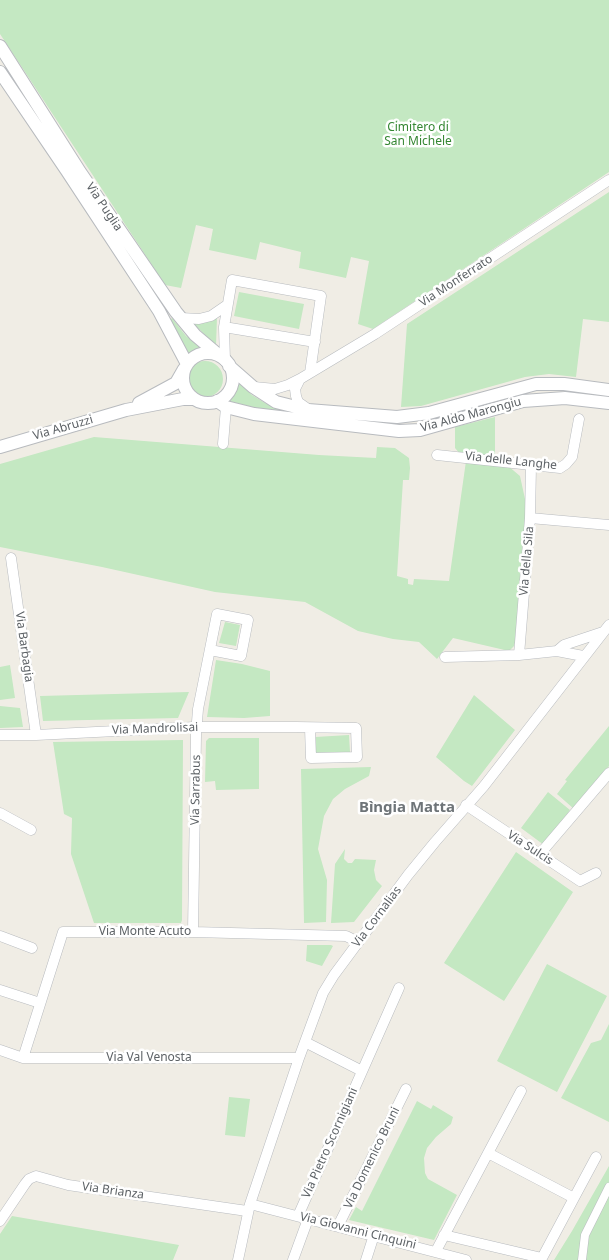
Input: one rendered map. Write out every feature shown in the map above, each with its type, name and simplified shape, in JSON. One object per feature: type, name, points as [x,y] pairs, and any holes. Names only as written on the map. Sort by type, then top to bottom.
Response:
[{"type":"street","name":"Via Puglia","points":[[1,51],[80,172],[181,318],[195,335],[225,361]]},
{"type":"street","name":"Via Puglia","points":[[0,72],[160,311],[186,366]]},
{"type":"street","name":"Via Monferrato","points":[[253,387],[275,389],[288,386],[383,329],[609,180]]},
{"type":"street","points":[[223,444],[221,404],[232,382],[232,374],[225,361],[224,327],[232,280],[320,296],[310,373]]},
{"type":"street","points":[[181,318],[211,316],[227,305]]},
{"type":"street","points":[[224,327],[315,342]]},
{"type":"street","points":[[221,404],[194,399],[184,386],[183,377],[186,366],[192,359],[204,354],[211,353],[225,361]]},
{"type":"street","name":"Via Aldo Marongiu","points":[[225,361],[253,387],[276,402],[308,410],[397,417],[413,416],[536,384],[564,384],[609,390]]},
{"type":"street","name":"Via Abruzzi","points":[[126,410],[176,382],[186,366]]},
{"type":"street","points":[[300,379],[296,389],[296,396],[298,402],[308,410]]},
{"type":"street","name":"Via Aldo Marongiu","points":[[221,404],[254,414],[399,431],[420,430],[523,401],[565,398],[609,403]]},
{"type":"street","name":"Via Abruzzi","points":[[0,447],[126,410],[183,399],[194,399]]},
{"type":"street","name":"Via delle Langhe","points":[[437,455],[463,456],[531,466],[560,468],[572,457],[579,419]]},
{"type":"street","name":"Via della Sila","points":[[519,655],[530,518],[531,466]]},
{"type":"street","points":[[530,518],[609,525]]},
{"type":"street","name":"Via Barbagia","points":[[11,558],[36,735]]},
{"type":"street","name":"Via Sarrabus","points":[[193,932],[196,727],[198,710],[217,614],[248,620],[240,656],[210,650]]},
{"type":"street","points":[[556,651],[564,645],[606,628]]},
{"type":"street","name":"Via Cornalias","points":[[238,1260],[248,1208],[322,993],[414,869],[466,805],[484,786],[606,628]]},
{"type":"street","points":[[445,657],[519,655],[556,651],[583,656]]},
{"type":"street","name":"Via Mandrolisai","points":[[0,735],[196,727],[356,728],[357,757],[310,758],[310,728]]},
{"type":"street","points":[[540,855],[609,773]]},
{"type":"street","name":"Via Sulcis","points":[[466,805],[580,881],[596,873]]},
{"type":"street","points":[[0,813],[31,830]]},
{"type":"street","name":"Via Monte Acuto","points":[[23,1058],[63,932],[193,932],[346,936],[358,942]]},
{"type":"street","points":[[0,936],[32,948]]},
{"type":"street","name":"Via Pietro Scornigiani","points":[[293,1260],[303,1217],[362,1071],[399,988]]},
{"type":"street","points":[[0,990],[40,1003]]},
{"type":"street","points":[[305,1042],[362,1071]]},
{"type":"street","name":"Via Val Venosta","points":[[0,1050],[23,1058],[299,1058]]},
{"type":"street","name":"Via Domenico Bruni","points":[[338,1226],[406,1089]]},
{"type":"street","points":[[436,1251],[521,1091]]},
{"type":"street","points":[[488,1153],[574,1198]]},
{"type":"street","points":[[444,1235],[542,1258],[596,1157]]},
{"type":"street","name":"Via Brianza","points":[[0,1220],[29,1179],[36,1176],[68,1185],[248,1208]]},
{"type":"street","points":[[582,1260],[585,1235],[609,1187]]},
{"type":"street","name":"Via Giovanni Cinquini","points":[[248,1208],[303,1217],[436,1251],[449,1258],[466,1260]]},
{"type":"street","points":[[366,1260],[374,1235]]},
{"type":"green space","name":"Cimitero di San Michele","points":[[0,0],[609,0],[609,172],[373,329],[358,324],[369,261],[351,257],[346,278],[299,268],[301,252],[260,242],[256,260],[209,250],[213,229],[196,225],[181,288],[165,285],[0,34]]},
{"type":"green space","points":[[609,192],[609,322],[583,319],[576,377],[549,374],[525,377],[421,406],[401,407],[407,324]]},
{"type":"green space","points":[[239,292],[304,304],[299,329],[234,316]]},
{"type":"green space","points":[[217,317],[216,346],[194,324],[200,324]]},
{"type":"green space","points":[[172,318],[186,336],[201,347],[185,355],[181,339],[170,320]]},
{"type":"green space","points":[[205,361],[212,362],[218,366],[222,372],[222,386],[218,392],[212,396],[205,397],[198,396],[192,392],[188,386],[187,379],[188,372],[192,366],[198,362]]},
{"type":"green space","points":[[238,381],[252,395],[265,403],[304,414],[271,412],[225,401],[234,392]]},
{"type":"green space","points":[[495,417],[495,455],[520,476],[525,499],[517,635],[514,646],[509,651],[453,638],[437,659],[419,642],[393,639],[358,631],[305,602],[215,592],[0,547],[0,464],[94,437],[376,458],[377,447],[395,448],[409,458],[410,468],[409,480],[403,480],[397,576],[408,579],[408,584],[413,585],[414,579],[449,581],[466,461],[455,448],[455,427]]},
{"type":"green space","points":[[225,622],[240,625],[236,646],[219,643]]},
{"type":"green space","points":[[216,660],[270,671],[270,716],[244,718],[207,717]]},
{"type":"green space","points":[[10,665],[15,698],[0,700],[0,667]]},
{"type":"green space","points":[[189,692],[178,718],[43,721],[40,696]]},
{"type":"green space","points":[[474,695],[515,730],[472,786],[436,757]]},
{"type":"green space","points":[[0,706],[20,708],[23,727],[0,728]]},
{"type":"green space","points":[[609,726],[609,766],[574,809],[557,794],[567,781],[565,780]]},
{"type":"green space","points":[[349,735],[350,752],[316,753],[315,737]]},
{"type":"green space","points":[[209,738],[259,738],[259,789],[216,790],[215,781],[205,782],[206,741]]},
{"type":"green space","points":[[183,740],[181,923],[94,923],[71,854],[72,818],[64,814],[53,742]]},
{"type":"green space","points":[[371,767],[369,776],[345,789],[333,799],[324,816],[318,849],[327,880],[326,922],[304,923],[301,769]]},
{"type":"green space","points":[[548,792],[570,810],[544,845],[521,828]]},
{"type":"green space","points":[[345,849],[344,859],[348,863],[352,863],[355,859],[376,860],[374,870],[376,880],[382,886],[354,922],[331,923],[335,864]]},
{"type":"green space","points":[[516,852],[573,892],[504,1001],[444,963]]},
{"type":"green space","points":[[307,945],[333,946],[322,966],[306,961]]},
{"type":"green space","points":[[547,964],[607,996],[557,1092],[497,1061]]},
{"type":"green space","points":[[609,1024],[609,1122],[561,1098],[591,1043],[601,1040]]},
{"type":"green space","points":[[229,1097],[250,1099],[245,1137],[225,1135]]},
{"type":"green space","points":[[417,1101],[431,1109],[433,1105],[453,1117],[451,1124],[427,1148],[424,1158],[425,1173],[428,1179],[457,1195],[434,1240],[349,1220],[356,1207],[362,1211]]},
{"type":"green space","points":[[609,1166],[609,1260],[554,1260],[572,1231]]},
{"type":"green space","points":[[12,1216],[179,1245],[173,1260],[0,1260],[0,1234]]},
{"type":"district","name":"Bìngia Matta","points":[[407,808]]}]
